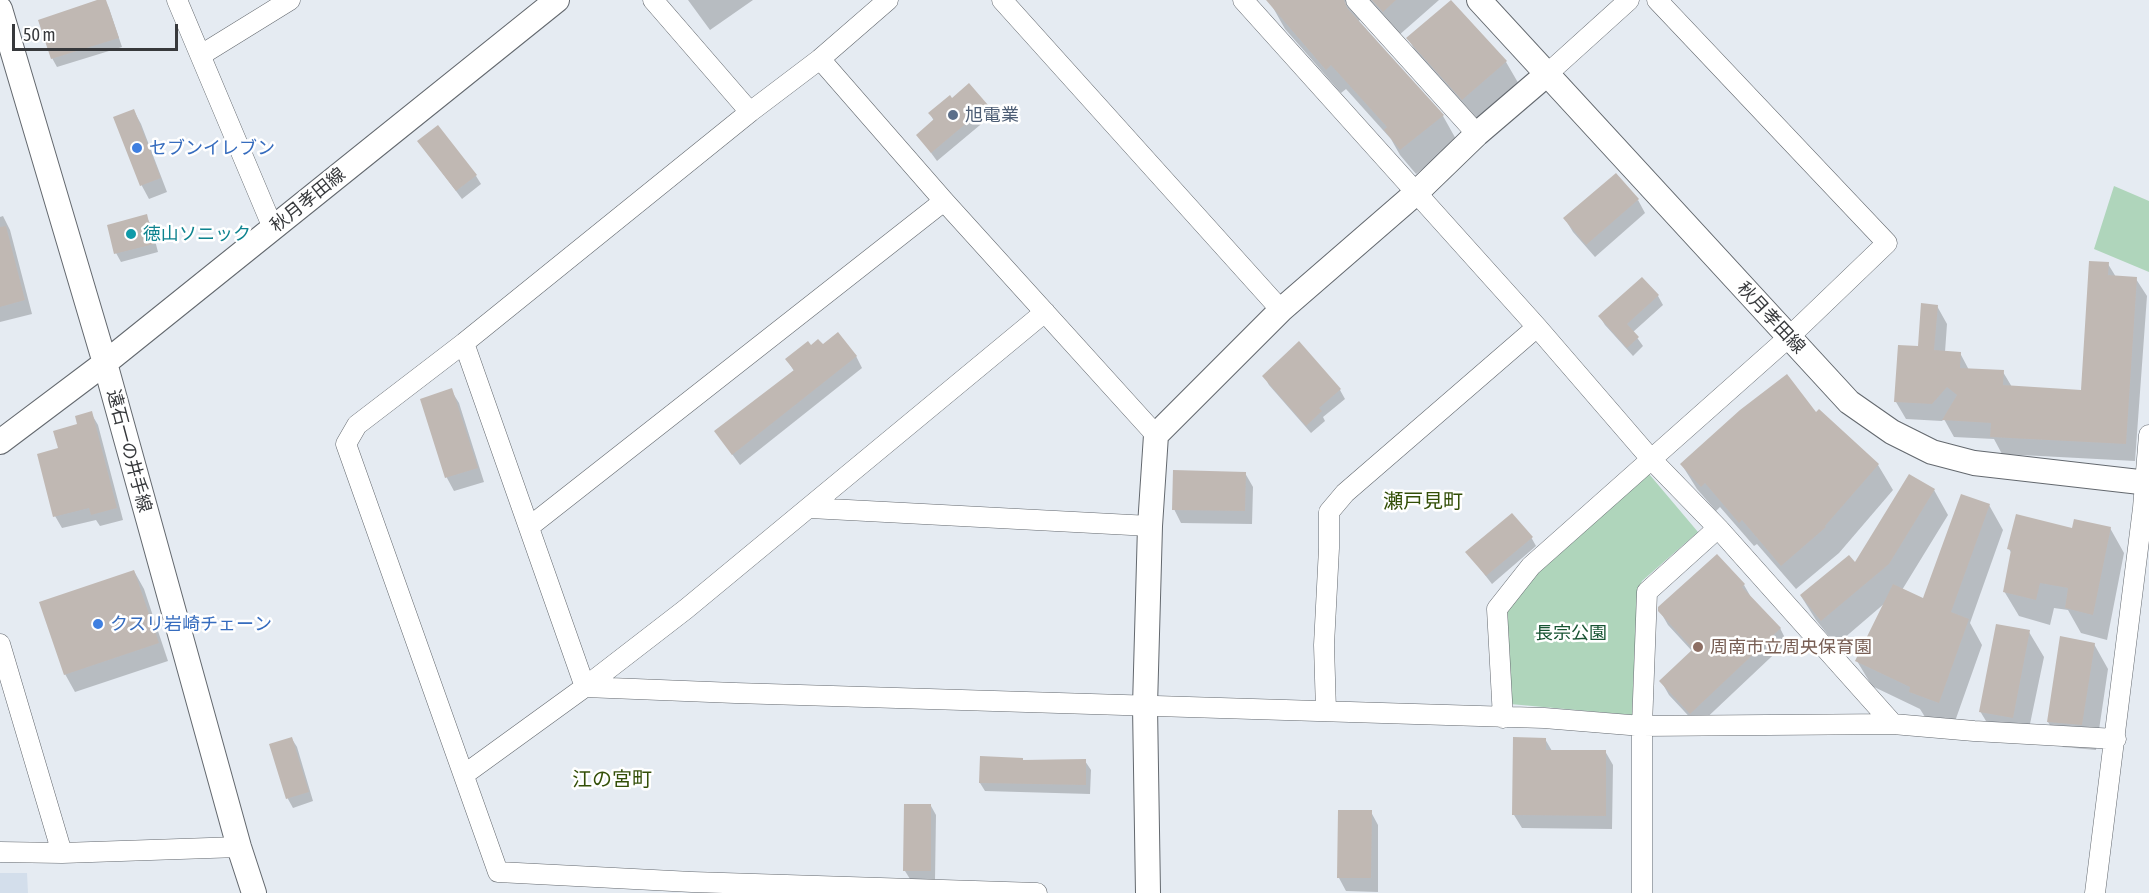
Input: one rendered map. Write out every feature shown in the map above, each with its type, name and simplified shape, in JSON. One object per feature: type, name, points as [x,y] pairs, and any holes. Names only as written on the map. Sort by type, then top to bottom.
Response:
[{"type":"street","points":[[177,0],[273,228]]},
{"type":"street","points":[[201,55],[290,0]]},
{"type":"street","name":"秋月孝田線","points":[[0,442],[105,363],[557,0]]},
{"type":"street","points":[[653,0],[750,112]]},
{"type":"street","points":[[888,0],[820,59],[750,112],[465,343],[357,425],[346,444],[498,872],[692,882],[1037,893]]},
{"type":"street","points":[[1002,0],[1281,310]]},
{"type":"street","points":[[1243,0],[1537,327],[1651,459],[1718,528],[1893,724]]},
{"type":"street","points":[[1356,0],[1477,134]]},
{"type":"street","name":"秋月孝田線","points":[[1479,0],[1849,402],[1892,432],[1932,452],[1974,464],[2148,482]]},
{"type":"street","points":[[1148,893],[1144,706],[1150,526],[1156,435],[1281,310],[1416,193],[1477,134],[1629,0]]},
{"type":"street","points":[[1503,718],[1497,609],[1531,566],[1789,338],[1887,243],[1657,0]]},
{"type":"street","name":"遠石一の井手線","points":[[0,9],[105,363],[239,847],[254,893]]},
{"type":"street","points":[[820,59],[944,201],[1156,435]]},
{"type":"street","points":[[529,527],[944,201]]},
{"type":"street","points":[[465,774],[585,687],[686,609],[1045,312]]},
{"type":"street","points":[[1326,711],[1324,645],[1329,512],[1345,493],[1537,327]]},
{"type":"street","points":[[465,343],[585,687]]},
{"type":"street","points":[[2095,893],[2148,482],[2149,435]]},
{"type":"street","points":[[810,508],[1150,526]]},
{"type":"street","points":[[1642,893],[1642,726],[1647,592],[1718,528]]},
{"type":"street","points":[[0,644],[62,853]]},
{"type":"street","points":[[585,687],[1544,718],[1642,726],[1893,724],[2116,739]]},
{"type":"street","points":[[0,852],[62,853],[239,847]]},
{"type":"shaded area","points":[[0,873],[27,873],[28,893],[0,893]]},
{"type":"green space","points":[[2114,186],[2149,201],[2149,272],[2094,249]]},
{"type":"green space","name":"長宗公園","points":[[1649,474],[1698,532],[1642,581],[1637,596],[1632,715],[1510,704],[1505,614],[1527,583]]},
{"type":"building","points":[[97,0],[106,0],[119,38],[51,59],[38,20]]},
{"type":"building","points":[[1266,0],[1344,0],[1347,8],[1444,115],[1400,150],[1384,130],[1387,127],[1331,65],[1326,70]]},
{"type":"building","points":[[1372,0],[1396,0],[1383,12]]},
{"type":"building","points":[[1451,0],[1507,61],[1462,100],[1406,38]]},
{"type":"building","name":"旭電業","points":[[969,83],[988,105],[931,153],[916,135],[934,119],[928,113],[950,95],[952,98]]},
{"type":"building","name":"セブンイレブン","points":[[134,109],[161,178],[140,186],[113,117]]},
{"type":"building","points":[[438,125],[477,175],[456,191],[417,141]]},
{"type":"building","points":[[1616,173],[1639,199],[1586,245],[1563,218]]},
{"type":"building","name":"徳山ソニック","points":[[147,214],[154,244],[114,254],[107,225]]},
{"type":"building","points":[[6,226],[25,300],[0,307],[0,227]]},
{"type":"building","points":[[2089,261],[2109,262],[2108,275],[2137,277],[2126,444],[1990,437],[1991,423],[1942,420],[1957,395],[1947,387],[1932,404],[1894,402],[1898,345],[1918,346],[1921,303],[1938,305],[1934,350],[1961,352],[1960,368],[2004,370],[2003,385],[2081,390]]},
{"type":"building","points":[[1642,277],[1659,295],[1627,324],[1639,337],[1627,348],[1598,316]]},
{"type":"building","points":[[838,332],[857,356],[732,455],[714,431],[794,370],[785,359],[808,341],[811,345],[818,339],[823,344]]},
{"type":"building","points":[[1299,341],[1341,389],[1319,408],[1322,411],[1306,426],[1262,376]]},
{"type":"building","points":[[1787,374],[1816,412],[1819,409],[1879,464],[1826,527],[1781,566],[1742,520],[1739,523],[1705,483],[1701,487],[1680,464],[1740,410]]},
{"type":"building","points":[[452,388],[478,468],[445,478],[420,399]]},
{"type":"building","points":[[92,411],[117,508],[91,515],[89,508],[53,517],[37,454],[58,448],[53,431],[77,424],[75,416]]},
{"type":"building","points":[[1173,470],[1246,472],[1245,511],[1172,510]]},
{"type":"building","points":[[1909,474],[1935,489],[1889,564],[1821,621],[1800,595],[1849,555],[1855,562]]},
{"type":"building","points":[[1961,494],[1990,504],[1951,612],[1969,619],[1939,703],[1909,692],[1910,687],[1855,661],[1893,584],[1923,598]]},
{"type":"building","points":[[1512,513],[1533,537],[1486,576],[1465,552]]},
{"type":"building","points":[[2016,514],[2072,528],[2074,519],[2111,527],[2093,615],[2065,608],[2068,588],[2040,583],[2036,600],[2003,592],[2011,550],[2007,549]]},
{"type":"building","points":[[1717,554],[1745,584],[1742,587],[1781,628],[1690,714],[1659,681],[1693,649],[1658,611],[1658,607]]},
{"type":"building","points":[[134,570],[159,643],[64,675],[39,602]]},
{"type":"building","points":[[1996,624],[2030,630],[2013,718],[1979,712]]},
{"type":"building","points":[[2060,636],[2095,643],[2082,725],[2047,722]]},
{"type":"building","points":[[292,737],[309,792],[286,799],[269,744]]},
{"type":"building","points":[[1513,737],[1546,738],[1546,750],[1606,750],[1606,816],[1512,815]]},
{"type":"building","points":[[980,756],[1023,758],[1023,760],[1086,759],[1086,785],[979,783]]},
{"type":"building","points":[[904,804],[931,804],[931,871],[903,871]]},
{"type":"building","points":[[1338,810],[1372,810],[1371,878],[1337,878]]},
{"type":"place","name":"旭電業","points":[[953,115]]},
{"type":"place","name":"セブンイレブン","points":[[137,148]]},
{"type":"place","name":"徳山ソニック","points":[[131,234]]},
{"type":"place","name":"クスリ岩崎チェーン","points":[[98,624]]},
{"type":"place","name":"周南市立周央保育園","points":[[1698,647]]},
{"type":"district","name":"瀬戸見町","points":[[1423,502]]},
{"type":"district","name":"江の宮町","points":[[612,780]]}]
